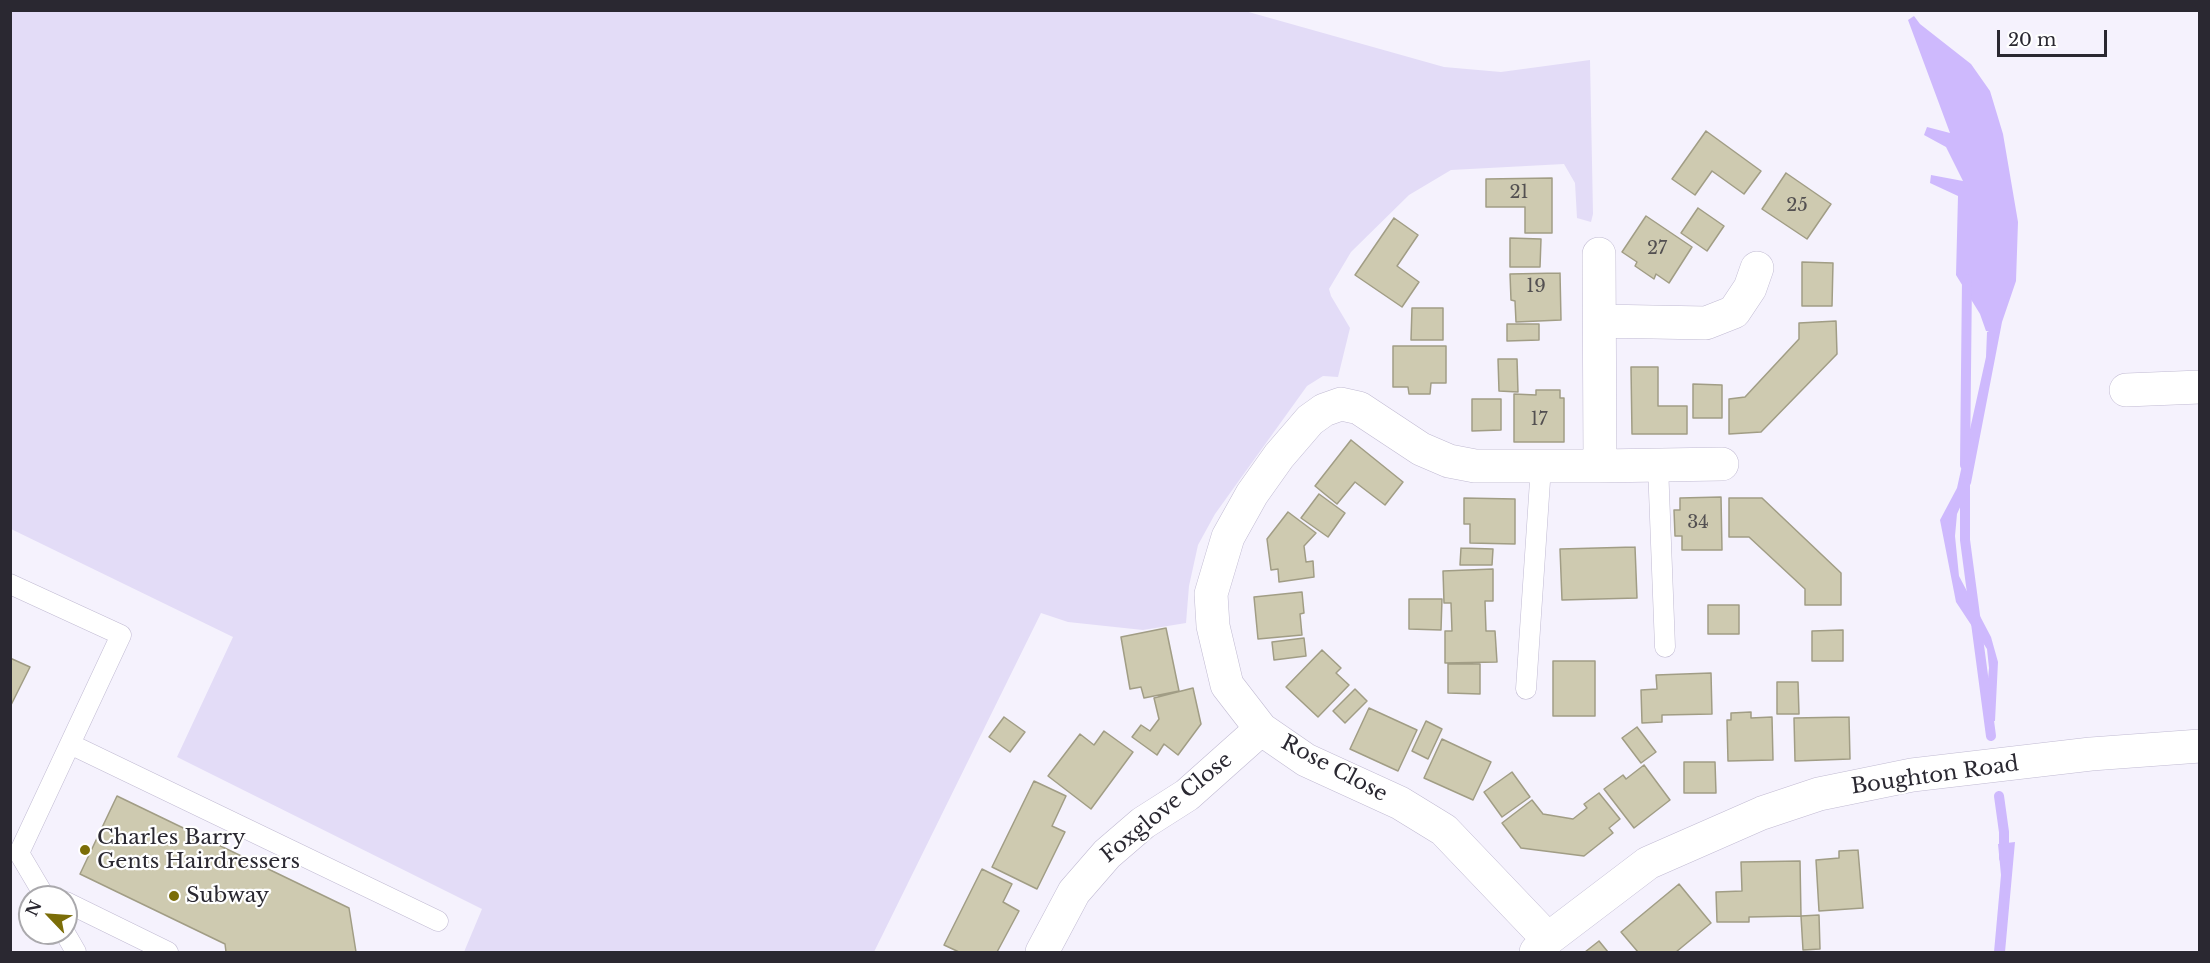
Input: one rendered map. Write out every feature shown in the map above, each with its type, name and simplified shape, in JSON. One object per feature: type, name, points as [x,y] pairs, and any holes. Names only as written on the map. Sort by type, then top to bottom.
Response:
[{"type":"street","points":[[1599,254],[1600,466]]},
{"type":"street","points":[[1600,321],[1706,323],[1734,312],[1750,288],[1757,268]]},
{"type":"street","points":[[2126,390],[2199,387]]},
{"type":"street","name":"Rose Close","points":[[1542,946],[1444,830],[1400,803],[1306,760],[1261,729],[1227,686],[1213,626],[1211,594],[1228,537],[1247,502],[1279,456],[1310,420],[1324,410],[1341,404],[1359,408],[1421,449],[1449,461],[1475,466],[1722,464]]},
{"type":"street","name":"Foxglove Close","points":[[1042,952],[1074,892],[1107,854],[1143,823],[1187,795],[1261,729]]},
{"type":"street","name":"Boughton Road","points":[[1542,946],[1648,864],[1762,813],[1819,794],[1912,775],[2091,754],[2199,746]]},
{"type":"lane","points":[[1658,465],[1665,646]]},
{"type":"lane","points":[[1526,689],[1541,466]]},
{"type":"lane","points":[[10,584],[121,635],[19,853],[41,885]]},
{"type":"lane","points":[[70,744],[438,921]]},
{"type":"lane","points":[[78,908],[168,952]]},
{"type":"shaded area","points":[[10,11],[1245,11],[1444,67],[1501,72],[1590,60],[1593,214],[1591,222],[1577,218],[1575,183],[1564,164],[1451,170],[1409,195],[1351,252],[1329,289],[1350,328],[1338,377],[1323,376],[1307,386],[1215,514],[1198,545],[1189,586],[1186,623],[1143,630],[1068,622],[1041,613],[874,952],[464,952],[482,909],[177,757],[233,637],[11,529]]},
{"type":"shaded area","points":[[1914,16],[1920,24],[1971,64],[1990,91],[2003,134],[2018,222],[2016,281],[2002,322],[1971,483],[1957,514],[1955,536],[1959,576],[1991,637],[1998,662],[1995,721],[1984,722],[1989,668],[1987,649],[1956,602],[1940,520],[1957,488],[1986,357],[1987,332],[1989,331],[1986,331],[1980,314],[1956,275],[1958,196],[1930,183],[1931,175],[1963,181],[1946,147],[1924,135],[1927,127],[1950,133],[1908,20]]},
{"type":"shaded area","points":[[2015,842],[2005,952],[1994,952],[2001,875],[1998,844]]},
{"type":"building","points":[[1706,131],[1761,171],[1744,194],[1712,171],[1695,195],[1672,179]]},
{"type":"building","points":[[1786,173],[1831,204],[1807,239],[1762,209]]},
{"type":"building","points":[[1552,178],[1552,233],[1525,233],[1525,207],[1486,207],[1486,179]]},
{"type":"building","points":[[1698,208],[1724,226],[1707,251],[1681,233]]},
{"type":"building","points":[[1646,216],[1692,247],[1669,283],[1656,274],[1654,279],[1635,266],[1637,262],[1622,252]]},
{"type":"building","points":[[1394,218],[1418,235],[1397,266],[1419,282],[1402,307],[1355,275]]},
{"type":"building","points":[[1510,238],[1541,239],[1540,267],[1510,267]]},
{"type":"building","points":[[1802,262],[1833,263],[1832,306],[1802,306]]},
{"type":"building","points":[[1560,273],[1561,320],[1516,322],[1515,301],[1511,300],[1510,274]]},
{"type":"building","points":[[1412,308],[1443,308],[1443,340],[1411,340]]},
{"type":"building","points":[[1836,321],[1837,354],[1761,432],[1729,434],[1729,399],[1745,397],[1799,339],[1799,323]]},
{"type":"building","points":[[1507,324],[1539,324],[1539,340],[1507,341]]},
{"type":"building","points":[[1393,346],[1446,346],[1446,383],[1431,383],[1430,394],[1409,394],[1408,387],[1393,387]]},
{"type":"building","points":[[1498,359],[1517,359],[1518,392],[1499,391]]},
{"type":"building","points":[[1631,367],[1658,367],[1658,406],[1687,406],[1687,434],[1632,434]]},
{"type":"building","points":[[1693,384],[1722,385],[1722,418],[1693,418]]},
{"type":"building","points":[[1536,390],[1560,390],[1560,398],[1564,398],[1564,442],[1514,442],[1514,394],[1536,395]]},
{"type":"building","points":[[1472,399],[1501,399],[1501,430],[1472,431]]},
{"type":"building","points":[[1351,440],[1403,482],[1385,505],[1355,482],[1337,504],[1315,486]]},
{"type":"building","points":[[1319,494],[1345,513],[1328,537],[1301,518]]},
{"type":"building","points":[[1721,497],[1722,550],[1682,550],[1682,536],[1675,536],[1674,510],[1680,510],[1680,498]]},
{"type":"building","points":[[1464,498],[1515,499],[1515,544],[1470,543],[1470,524],[1464,524]]},
{"type":"building","points":[[1729,498],[1762,498],[1841,573],[1841,605],[1805,605],[1805,589],[1749,537],[1729,537]]},
{"type":"building","points":[[1288,512],[1316,533],[1304,546],[1306,562],[1313,561],[1314,577],[1279,582],[1278,569],[1271,570],[1267,539]]},
{"type":"building","points":[[1635,547],[1637,598],[1562,600],[1560,549]]},
{"type":"building","points":[[1461,548],[1493,549],[1492,565],[1460,565]]},
{"type":"building","points":[[1493,569],[1493,601],[1485,601],[1486,631],[1495,631],[1497,662],[1445,663],[1445,631],[1452,631],[1451,603],[1444,603],[1443,571]]},
{"type":"building","points":[[1302,592],[1304,613],[1300,614],[1302,635],[1258,639],[1254,597]]},
{"type":"building","points":[[1409,599],[1442,599],[1441,630],[1409,629]]},
{"type":"building","points":[[1708,605],[1739,605],[1739,634],[1708,634]]},
{"type":"building","points":[[1166,628],[1179,691],[1144,698],[1141,687],[1130,689],[1121,637]]},
{"type":"building","points":[[1843,630],[1843,661],[1812,661],[1812,631]]},
{"type":"building","points":[[1304,638],[1306,656],[1274,660],[1272,642]]},
{"type":"building","points":[[1322,650],[1341,668],[1336,673],[1349,685],[1318,717],[1286,687]]},
{"type":"building","points":[[10,658],[30,667],[10,707]]},
{"type":"building","points":[[1553,661],[1595,661],[1595,716],[1553,716]]},
{"type":"building","points":[[1448,664],[1480,664],[1480,694],[1448,693]]},
{"type":"building","points":[[1711,673],[1712,714],[1662,715],[1662,722],[1642,723],[1641,690],[1657,689],[1656,675]]},
{"type":"building","points":[[1777,682],[1798,682],[1799,714],[1777,714]]},
{"type":"building","points":[[1193,688],[1201,724],[1178,755],[1164,744],[1157,755],[1132,737],[1141,725],[1150,731],[1159,719],[1154,698]]},
{"type":"building","points":[[1355,689],[1367,701],[1345,723],[1333,711]]},
{"type":"building","points":[[1369,708],[1417,730],[1398,771],[1350,749]]},
{"type":"building","points":[[1751,712],[1751,718],[1772,717],[1773,760],[1728,761],[1727,720],[1731,720],[1731,713]]},
{"type":"building","points":[[1004,717],[1025,732],[1010,752],[989,737]]},
{"type":"building","points":[[1849,717],[1850,759],[1795,761],[1794,718]]},
{"type":"building","points":[[1426,721],[1442,729],[1428,759],[1412,751]]},
{"type":"building","points":[[1637,727],[1656,752],[1641,763],[1622,738]]},
{"type":"building","points":[[1104,731],[1133,752],[1091,809],[1048,776],[1080,734],[1094,745]]},
{"type":"building","points":[[1442,739],[1491,762],[1473,800],[1424,778]]},
{"type":"building","points":[[1684,762],[1715,762],[1716,793],[1684,793]]},
{"type":"building","points":[[1644,765],[1670,800],[1634,828],[1604,789],[1623,775],[1626,779]]},
{"type":"building","points":[[1512,772],[1530,797],[1502,817],[1484,792]]},
{"type":"building","points":[[1034,781],[1066,796],[1052,826],[1065,832],[1037,889],[992,867]]},
{"type":"building","points":[[1599,793],[1620,819],[1609,828],[1613,833],[1584,856],[1521,848],[1502,823],[1532,800],[1543,814],[1573,819],[1587,808],[1584,804]]},
{"type":"building","points":[[117,796],[349,908],[356,952],[226,952],[225,944],[80,874]]},
{"type":"building","points":[[1858,850],[1863,908],[1819,911],[1816,860],[1839,858],[1839,851]]},
{"type":"building","points":[[1800,861],[1801,916],[1749,917],[1749,922],[1717,922],[1716,892],[1742,891],[1741,862]]},
{"type":"building","points":[[982,869],[1012,884],[1003,902],[1019,911],[997,952],[959,952],[944,945]]},
{"type":"building","points":[[1679,884],[1711,923],[1676,952],[1638,952],[1621,932]]},
{"type":"building","points":[[1819,915],[1820,949],[1803,950],[1801,916]]},
{"type":"building","points":[[1599,941],[1608,952],[1585,952]]},
{"type":"waterway","points":[[1965,465],[1967,279]]},
{"type":"waterway","points":[[1965,483],[1965,540],[1991,736]]},
{"type":"waterway","points":[[1999,796],[2004,832],[2004,858]]},
{"type":"place","name":"Charles Barry Gents Hairdressers","points":[[85,850]]},
{"type":"place","name":"Subway","points":[[174,896]]}]
